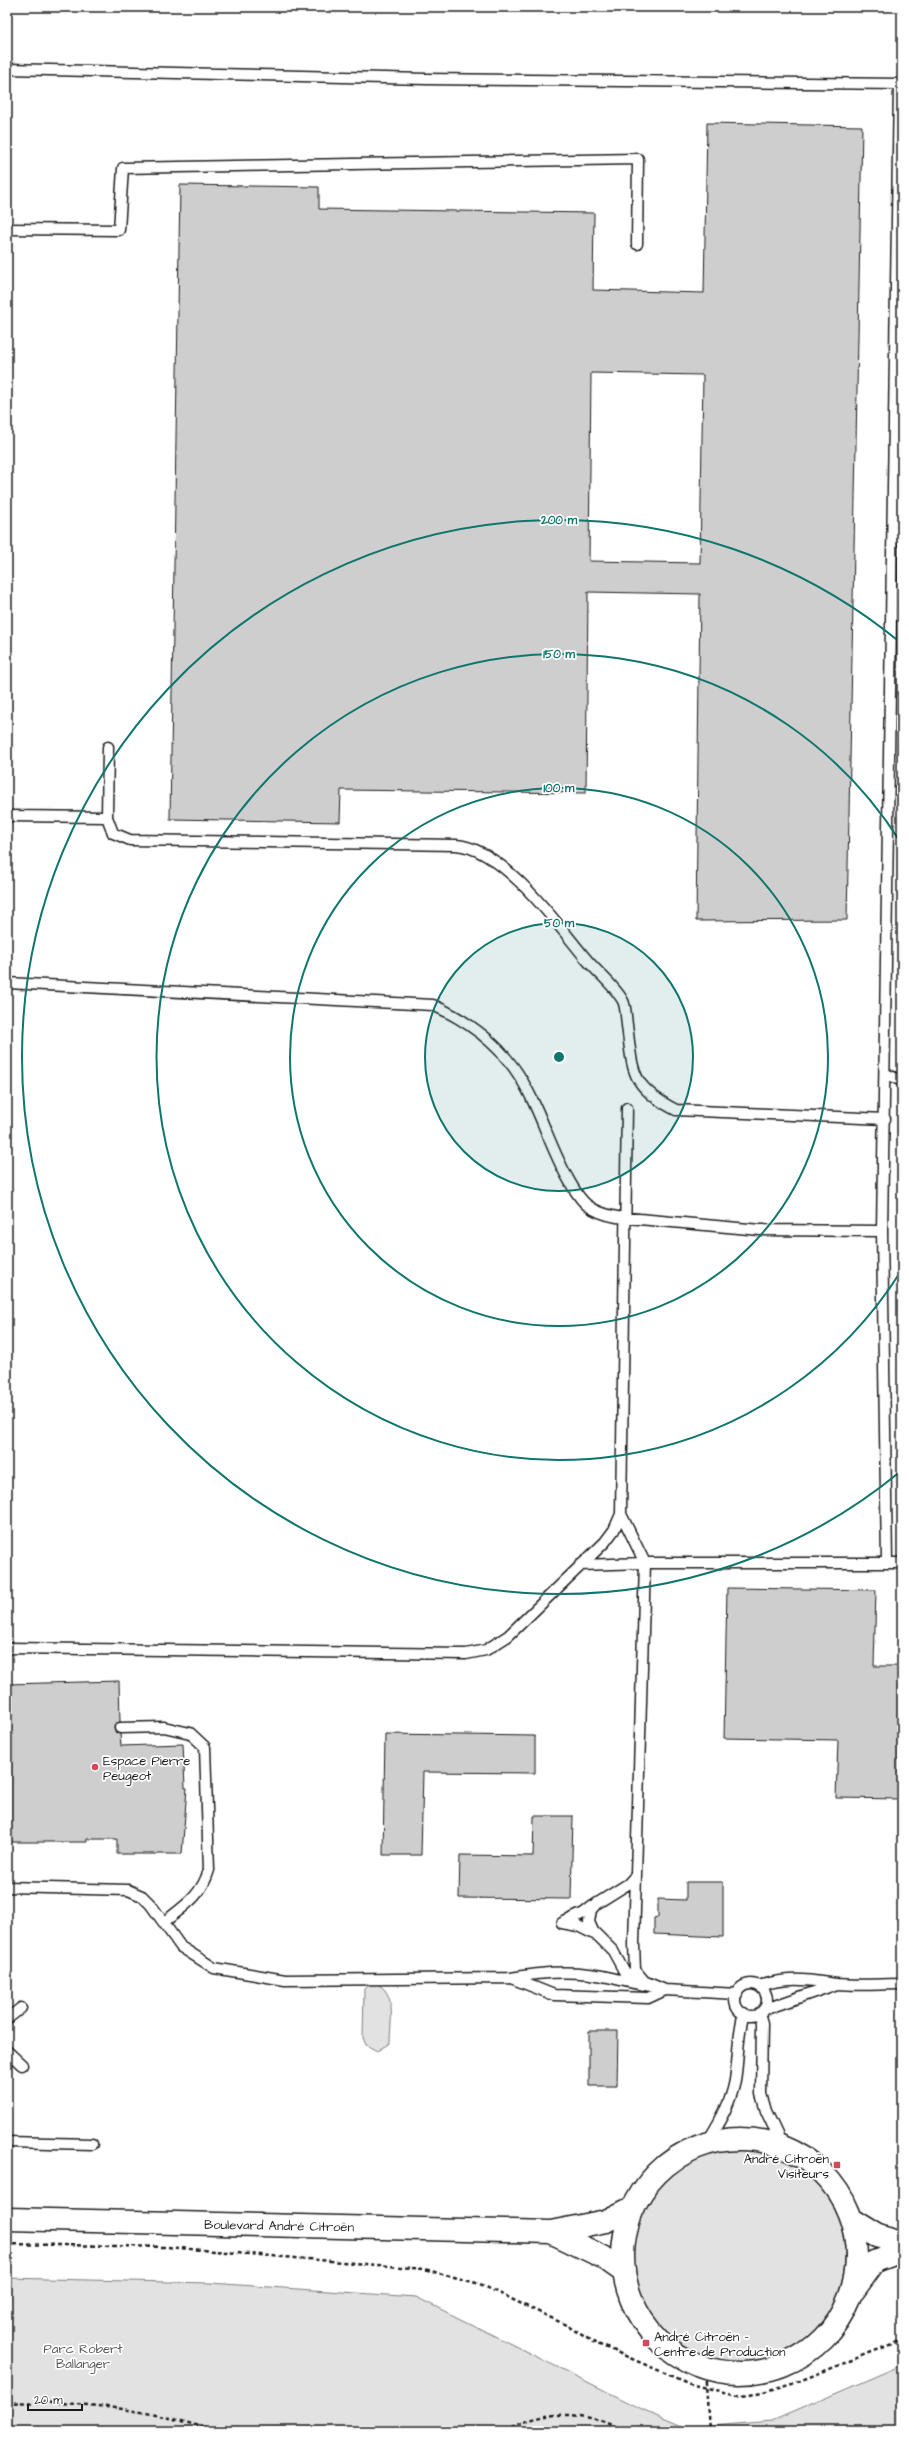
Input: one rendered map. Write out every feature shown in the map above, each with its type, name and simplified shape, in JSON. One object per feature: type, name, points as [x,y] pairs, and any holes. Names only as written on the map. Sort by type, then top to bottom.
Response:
[{"type":"main road","name":"Boulevard André Citroën","points":[[850,2294],[857,2257],[851,2220],[843,2201],[832,2184],[818,2169],[801,2156],[783,2147],[753,2140],[737,2139],[706,2144],[688,2151],[671,2161],[656,2174],[634,2207],[626,2228],[623,2250],[624,2272],[633,2303],[650,2330],[675,2353],[705,2368],[741,2373],[758,2372],[793,2360],[808,2351],[834,2326],[850,2294],[875,2260],[902,2251]]},
{"type":"main road","name":"Boulevard André Citroën","points":[[7,2219],[551,2232],[606,2221],[634,2207]]},
{"type":"main road","points":[[851,2220],[877,2235],[902,2244]]},
{"type":"main road","name":"Boulevard André Citroën","points":[[551,2232],[604,2257],[624,2272]]},
{"type":"lane","points":[[7,69],[426,79],[901,84],[886,1074],[882,1231],[887,1562]]},
{"type":"lane","points":[[7,230],[119,230],[123,168],[638,159],[637,244]]},
{"type":"lane","points":[[108,747],[107,817],[113,833],[130,840],[456,845],[475,849],[518,879],[623,1002],[630,1058],[635,1075],[643,1088],[655,1099],[676,1110],[885,1119]]},
{"type":"lane","points":[[7,816],[107,817]]},
{"type":"lane","points":[[7,983],[433,1005],[476,1028],[497,1047],[514,1069],[533,1102],[551,1148],[571,1184],[586,1204],[601,1214],[625,1218],[760,1230],[882,1231]]},
{"type":"lane","points":[[886,1074],[902,1081]]},
{"type":"lane","points":[[7,1648],[466,1654],[486,1650],[508,1636],[605,1542],[614,1530],[621,1514],[627,1108]]},
{"type":"lane","points":[[621,1514],[645,1563],[636,1875],[636,1970],[645,1982]]},
{"type":"lane","points":[[580,1565],[645,1563],[902,1563]]},
{"type":"lane","points":[[120,1728],[164,1727],[190,1733],[205,1747],[209,1870],[204,1887],[192,1900],[163,1923]]},
{"type":"lane","points":[[636,1875],[628,1884],[584,1913],[562,1923],[578,1926],[596,1935],[613,1951],[625,1973],[661,1988]]},
{"type":"lane","points":[[7,1887],[128,1890],[142,1896],[152,1905],[181,1947],[214,1968],[244,1974],[285,1980],[510,1978],[530,1974],[586,1974],[612,1978],[631,1984],[661,1988],[737,1994]]},
{"type":"lane","points":[[596,1904],[591,1910],[589,1922],[596,1935]]},
{"type":"lane","points":[[510,1978],[554,1995],[648,1998],[661,1988]]},
{"type":"lane","points":[[759,1986],[778,1979],[818,1980],[838,1984],[902,1984]]},
{"type":"lane","points":[[783,2147],[766,2111],[761,2094],[761,2011],[767,1999],[766,1994],[759,1986],[754,1984],[744,1986],[737,1994],[738,2008],[744,2014],[749,2015],[761,2011],[838,1984]]},
{"type":"lane","points":[[7,2018],[21,2008]]},
{"type":"lane","points":[[706,2144],[731,2097],[735,2080],[738,2032],[744,2014]]},
{"type":"lane","points":[[7,2051],[22,2066]]},
{"type":"lane","points":[[7,2142],[92,2144]]},
{"type":"path","points":[[7,2244],[167,2247],[424,2269],[480,2284],[566,2325],[592,2342],[705,2389],[742,2396],[763,2393],[792,2384],[902,2340]]},
{"type":"path","points":[[705,2368],[705,2389],[709,2431]]},
{"type":"path","points":[[7,2403],[29,2402],[156,2415],[214,2431]]},
{"type":"path","points":[[506,2431],[520,2423],[552,2416],[574,2416],[606,2421],[623,2431]]},
{"type":"green space","points":[[375,1983],[382,1987],[387,1993],[391,2008],[390,2043],[377,2051],[366,2045],[363,2038],[364,1989],[369,1984]]},
{"type":"green space","points":[[729,2150],[749,2150],[770,2154],[789,2162],[814,2181],[827,2197],[837,2215],[843,2235],[845,2256],[843,2277],[837,2297],[827,2315],[814,2331],[789,2350],[770,2358],[749,2362],[729,2362],[708,2358],[689,2350],[672,2338],[657,2323],[645,2306],[637,2287],[633,2266],[633,2246],[637,2225],[645,2206],[657,2189],[672,2174],[689,2162],[708,2154]]},
{"type":"green space","name":"Parc Robert Ballanger","points":[[7,2278],[210,2283],[416,2297],[644,2410],[687,2428],[772,2421],[902,2365],[902,2431],[7,2431]]},
{"type":"building","points":[[707,123],[862,126],[847,920],[696,921],[700,594],[588,592],[586,793],[341,790],[340,822],[170,819],[180,185],[319,187],[319,209],[594,213],[593,290],[704,293]],"holes":[[[591,373],[703,375],[700,563],[589,561]]]},
{"type":"building","points":[[727,1588],[876,1590],[874,1666],[902,1666],[902,1799],[836,1798],[838,1740],[724,1738]]},
{"type":"building","name":"Espace Pierre Peugeot","points":[[119,1681],[120,1722],[115,1725],[114,1729],[120,1734],[121,1746],[183,1744],[185,1788],[187,1788],[182,1854],[117,1854],[117,1839],[87,1839],[87,1842],[7,1842],[7,1684]]},
{"type":"building","points":[[385,1734],[535,1736],[535,1773],[423,1772],[421,1855],[383,1855]]},
{"type":"building","points":[[534,1816],[573,1816],[571,1899],[459,1898],[460,1855],[533,1856]]},
{"type":"building","points":[[686,1882],[723,1882],[723,1937],[654,1934],[654,1918],[658,1917],[658,1899],[686,1900]]},
{"type":"building","points":[[589,2031],[618,2031],[617,2086],[589,2086]]},
{"type":"place","name":"Espace Pierre Peugeot","points":[[95,1767]]},
{"type":"place","name":"André Citroën Visiteurs","points":[[837,2165]]},
{"type":"place","name":"André Citroën - Centre de Production","points":[[646,2343]]}]
